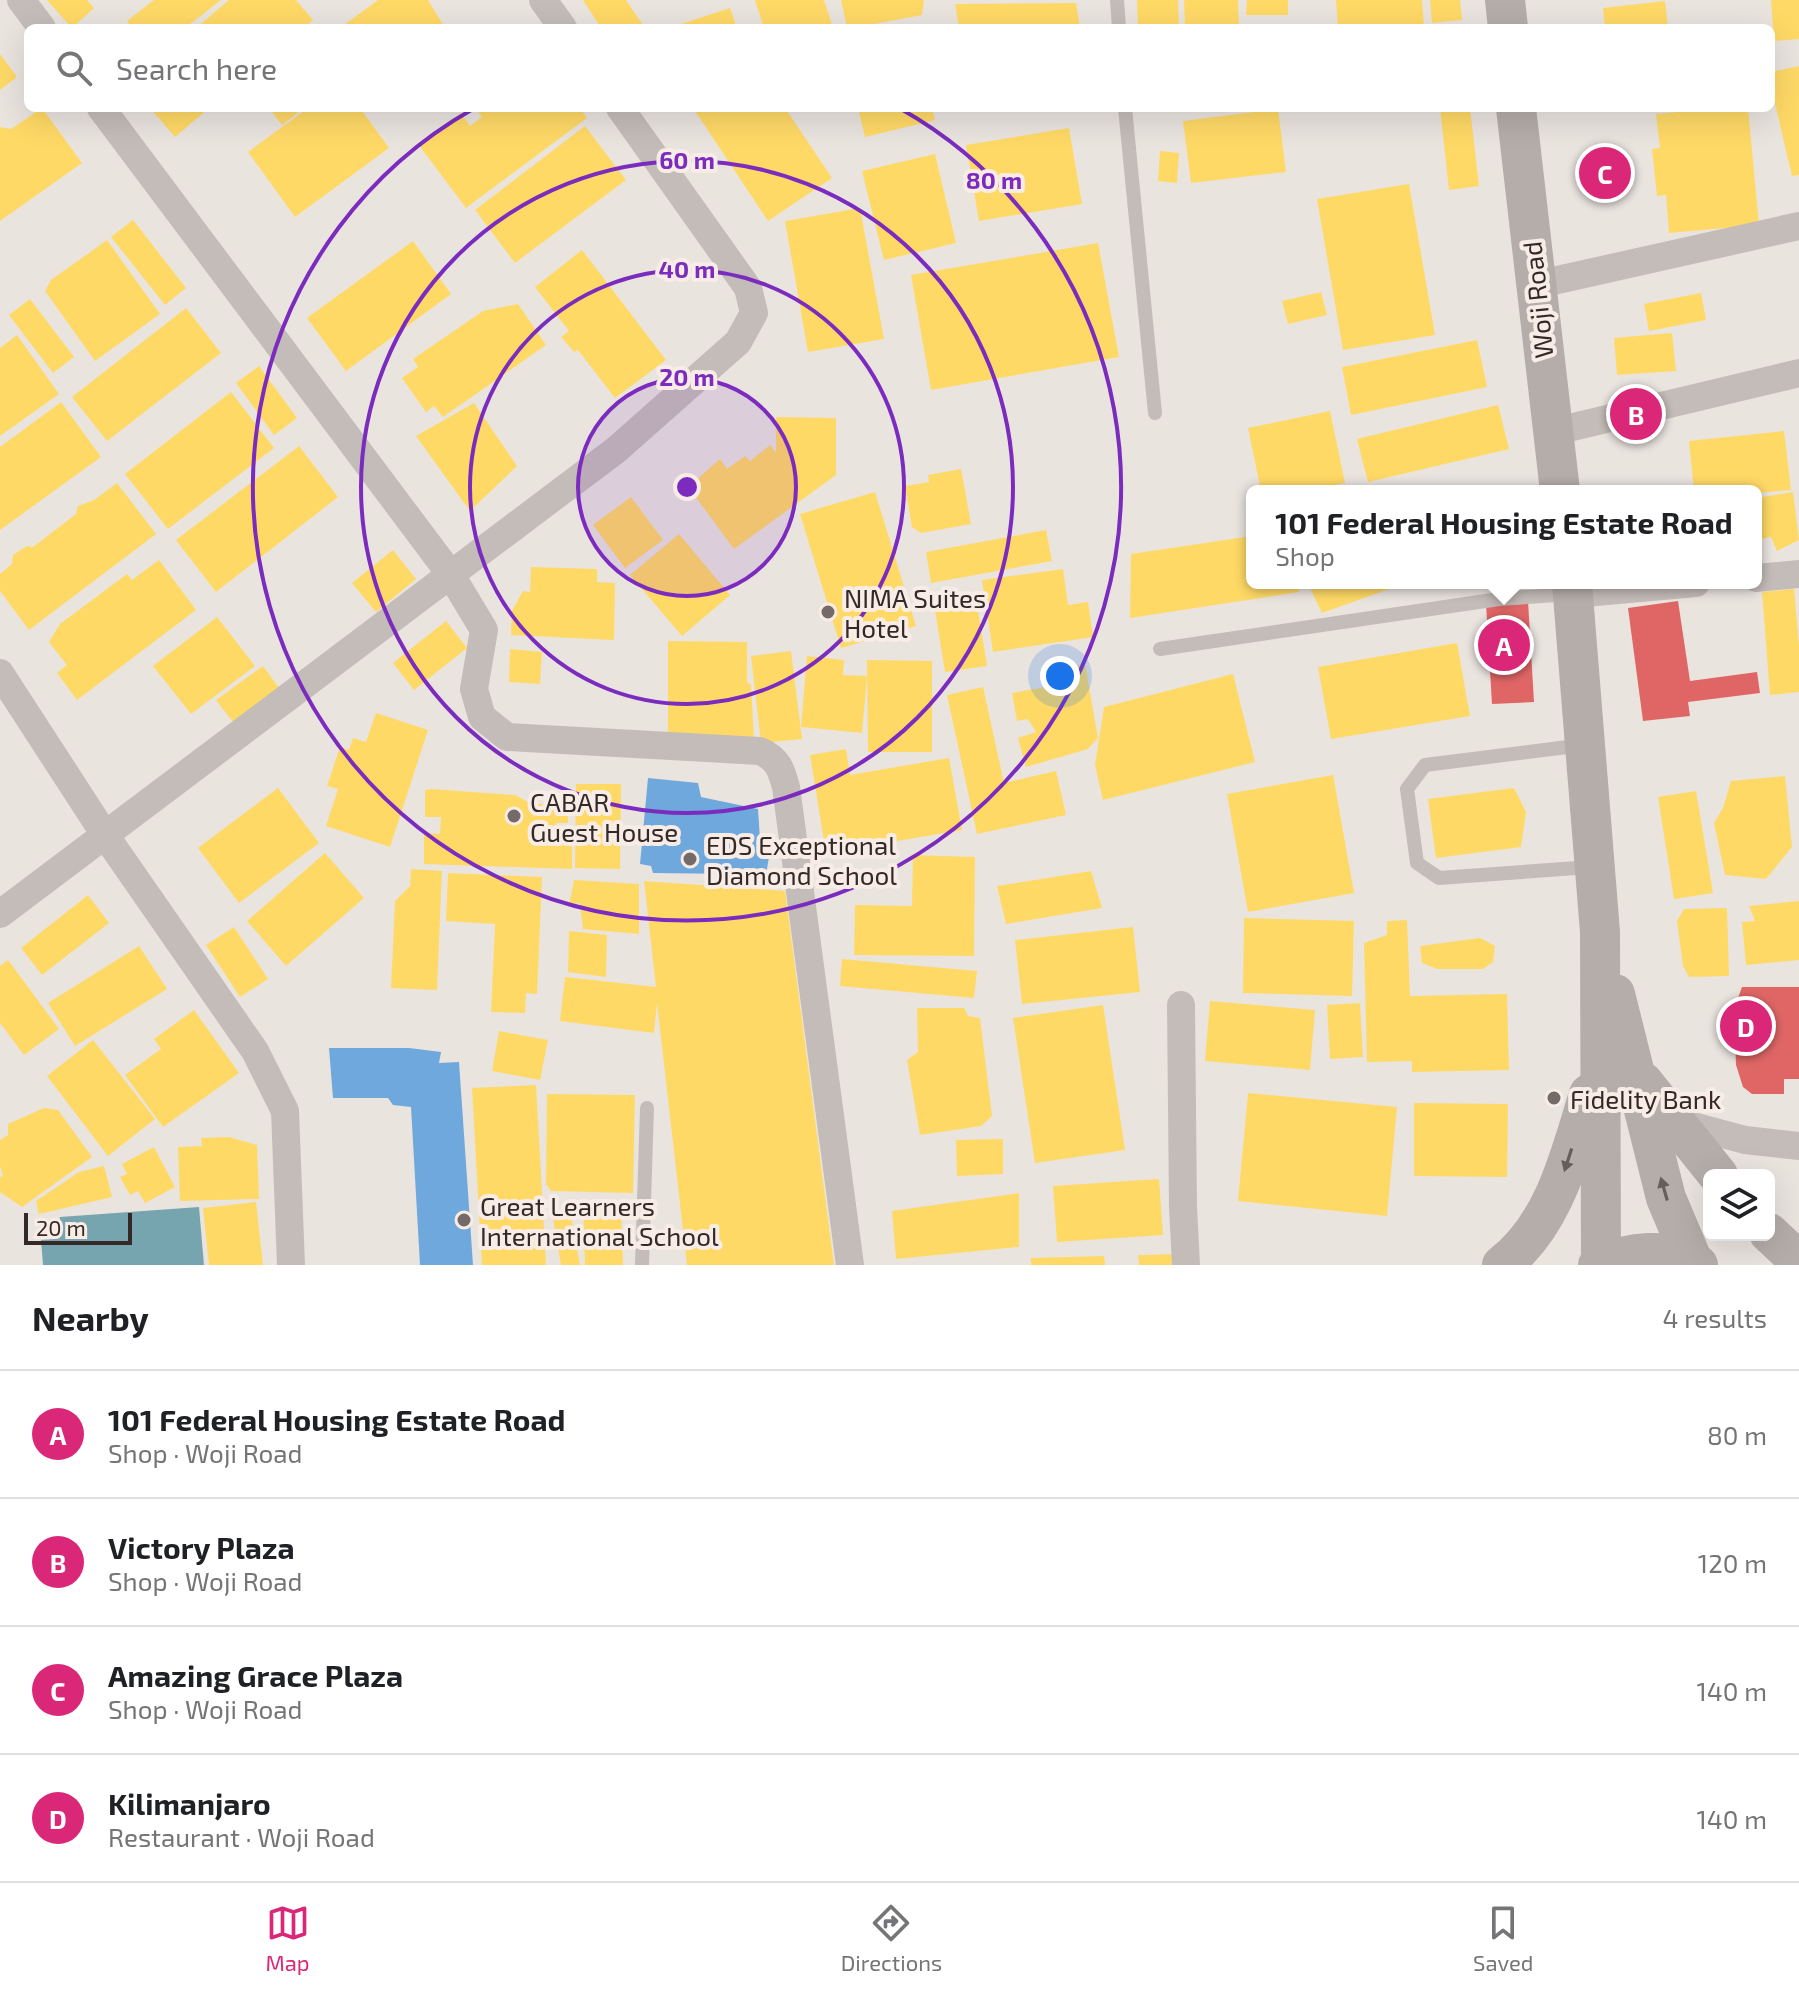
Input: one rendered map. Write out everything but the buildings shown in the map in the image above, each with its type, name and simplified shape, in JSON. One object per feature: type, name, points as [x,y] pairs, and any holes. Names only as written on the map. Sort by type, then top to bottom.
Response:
[{"type":"main road","points":[[1505,0],[1508,24]]},
{"type":"main road","name":"Woji Road","points":[[1516,112],[1559,485]]},
{"type":"main road","points":[[1573,589],[1600,932],[1618,1066],[1666,1198],[1696,1263]]},
{"type":"main road","points":[[1618,1066],[1673,1121],[1713,1169]]},
{"type":"main road","points":[[1618,1066],[1599,1264],[1622,1255],[1659,1252],[1696,1263]]},
{"type":"main road","points":[[1502,1265],[1538,1228],[1618,1066]]},
{"type":"main road","points":[[1775,1239],[1799,1261]]},
{"type":"street","points":[[21,0],[39,24]]},
{"type":"street","points":[[543,0],[560,24]]},
{"type":"street","points":[[104,112],[451,575],[484,630],[474,689],[482,717],[507,737],[760,751],[771,756],[781,767],[850,1265]]},
{"type":"street","points":[[0,914],[616,450],[738,342],[754,313],[748,288],[623,112]]},
{"type":"street","points":[[1535,285],[1799,226]]},
{"type":"street","points":[[1552,432],[1799,373]]},
{"type":"street","points":[[1762,577],[1799,574]]},
{"type":"street","points":[[0,673],[105,835],[255,1051],[285,1111],[291,1265]]},
{"type":"street","points":[[1181,1005],[1186,1265]]},
{"type":"street","points":[[1673,1121],[1745,1140],[1799,1146]]},
{"type":"lane","points":[[1117,0],[1119,24]]},
{"type":"lane","points":[[1125,112],[1155,413]]},
{"type":"lane","points":[[1160,649],[1573,589]]},
{"type":"lane","points":[[1584,745],[1425,765],[1407,789],[1417,863],[1439,878],[1594,867]]},
{"type":"lane","points":[[642,1265],[647,1108]]},
{"type":"place","name":"Amazing Grace Plaza","points":[[1605,173]]},
{"type":"place","name":"Victory Plaza","points":[[1636,414]]},
{"type":"place","name":"NIMA Suites Hotel","points":[[828,612]]},
{"type":"place","name":"101 Federal Housing Estate Road","points":[[1504,645]]},
{"type":"place","name":"CABAR Guest House","points":[[514,816]]},
{"type":"place","name":"EDS Exceptional Diamond School","points":[[690,859]]},
{"type":"place","name":"Kilimanjaro","points":[[1746,1026]]},
{"type":"place","name":"Fidelity Bank","points":[[1554,1098]]},
{"type":"place","name":"Great Learners International School","points":[[464,1220]]}]
